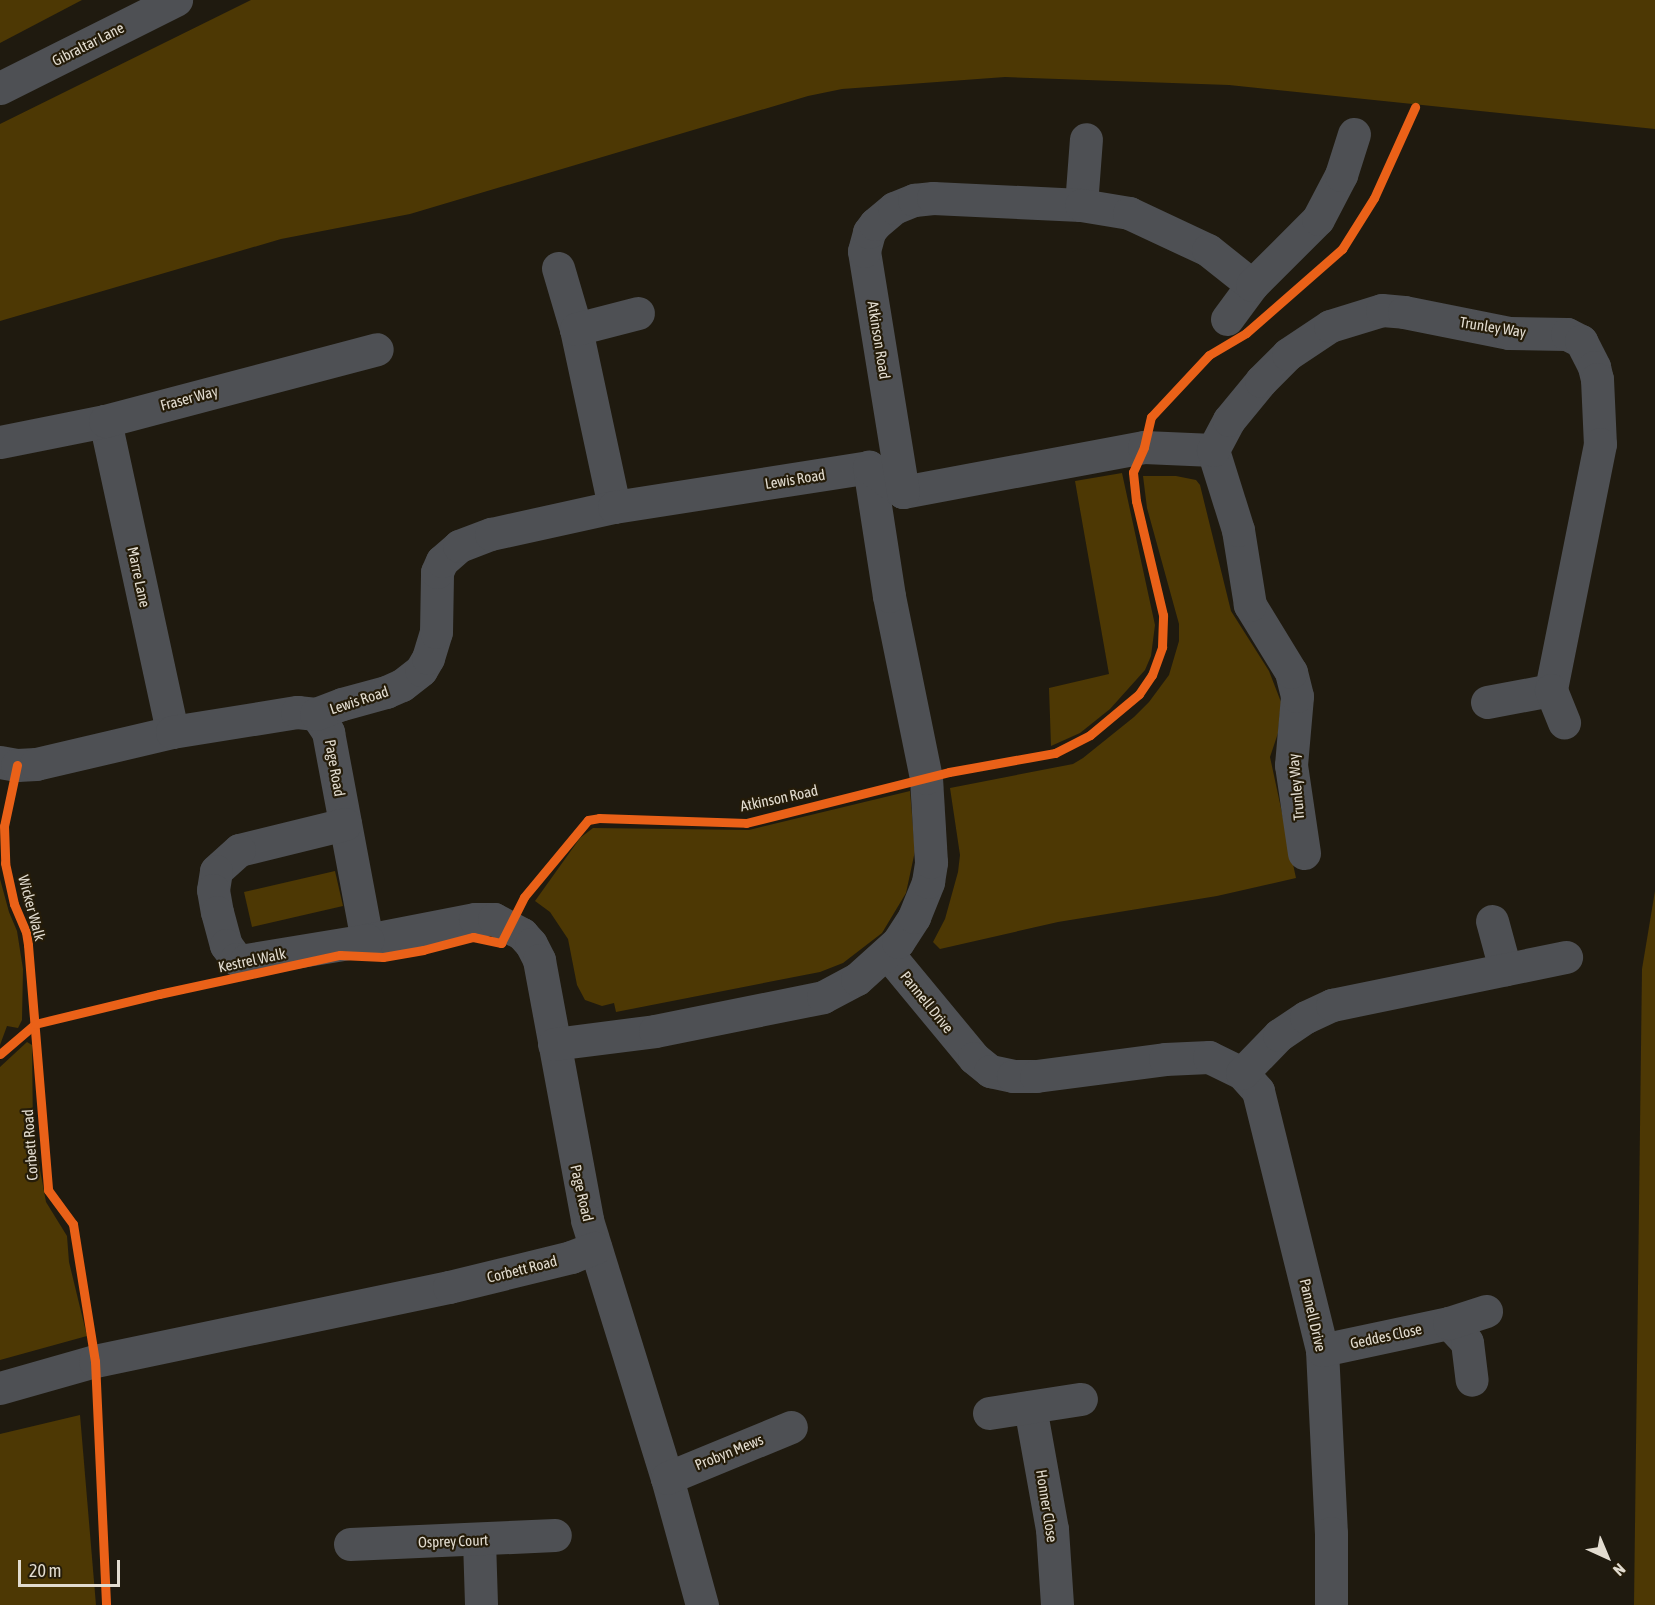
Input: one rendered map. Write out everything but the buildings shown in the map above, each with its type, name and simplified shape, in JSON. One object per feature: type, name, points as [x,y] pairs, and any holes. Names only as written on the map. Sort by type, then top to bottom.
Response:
[{"type":"street","name":"Gibraltar Lane","points":[[0,88],[176,0]]},
{"type":"street","points":[[1227,318],[1252,285],[1318,219],[1341,176],[1354,134]]},
{"type":"street","points":[[1081,205],[1086,139]]},
{"type":"street","name":"Atkinson Road","points":[[903,492],[864,251],[869,232],[894,207],[914,200],[933,198],[1081,205],[1129,213],[1208,250],[1252,285]]},
{"type":"street","points":[[558,268],[576,329],[614,507]]},
{"type":"street","name":"Trunley Way","points":[[1304,853],[1291,765],[1297,696],[1291,672],[1250,604],[1238,530],[1213,450],[1241,405],[1288,354],[1309,338],[1353,317],[1382,310],[1404,312],[1509,333],[1567,334],[1581,341],[1594,366],[1597,379],[1600,444],[1551,690]]},
{"type":"street","points":[[576,329],[638,313]]},
{"type":"street","name":"Fraser Way","points":[[0,442],[105,421],[377,350]]},
{"type":"street","name":"Marre Lane","points":[[105,421],[172,732]]},
{"type":"street","points":[[870,467],[903,492],[1144,447],[1213,450]]},
{"type":"street","points":[[554,1044],[655,1031],[824,997],[857,979],[888,954],[914,917],[928,882],[931,862],[926,778],[889,596],[870,467]]},
{"type":"street","name":"Lewis Road","points":[[0,762],[16,765],[36,764],[172,732],[297,712],[316,714],[402,685],[421,670],[434,645],[437,572],[442,561],[459,546],[491,534],[614,507],[870,467]]},
{"type":"street","points":[[1487,702],[1551,690],[1564,722]]},
{"type":"street","name":"Page Road","points":[[316,714],[328,732],[367,940]]},
{"type":"street","name":"Page Road","points":[[345,824],[239,850],[216,871],[213,890],[226,945],[236,959],[246,960],[475,919],[494,920],[511,926],[531,945],[539,960],[578,1185],[667,1478],[702,1605]]},
{"type":"street","points":[[1492,921],[1505,969]]},
{"type":"street","name":"Pannell Drive","points":[[888,954],[974,1058],[990,1071],[1013,1076],[1036,1076],[1153,1060],[1209,1057],[1242,1073],[1258,1091],[1322,1350],[1332,1533],[1331,1605]]},
{"type":"street","points":[[1242,1073],[1279,1035],[1306,1017],[1332,1005],[1566,957]]},
{"type":"street","name":"Corbett Road","points":[[0,1388],[95,1361],[449,1287],[571,1257],[596,1248]]},
{"type":"street","name":"Geddes Close","points":[[1322,1350],[1449,1323],[1486,1311]]},
{"type":"street","points":[[1449,1323],[1467,1342],[1472,1380]]},
{"type":"street","points":[[989,1413],[1081,1399]]},
{"type":"street","name":"Honner Close","points":[[1030,1407],[1052,1529],[1057,1605]]},
{"type":"street","name":"Probyn Mews","points":[[667,1478],[791,1427]]},
{"type":"street","name":"Osprey Court","points":[[350,1544],[555,1535]]},
{"type":"street","points":[[479,1540],[481,1605]]},
{"type":"shaded area","points":[[0,0],[82,0],[0,43]]},
{"type":"shaded area","points":[[251,0],[1655,0],[1655,129],[1229,85],[1005,77],[842,89],[808,96],[410,214],[281,239],[0,321],[0,124]]},
{"type":"shaded area","points":[[1122,473],[1155,625],[1151,656],[1145,670],[1110,709],[1080,733],[1051,746],[1049,688],[1109,674],[1075,481]]},
{"type":"shaded area","points":[[1143,476],[1176,476],[1196,480],[1200,485],[1231,611],[1269,671],[1281,702],[1278,733],[1270,757],[1296,878],[1217,896],[1058,922],[940,949],[933,942],[945,919],[958,872],[960,855],[950,788],[1073,764],[1134,717],[1149,702],[1169,675],[1179,641],[1179,624],[1147,508]]},
{"type":"shaded area","points":[[910,791],[915,851],[906,893],[882,933],[843,963],[820,972],[616,1012],[614,1003],[602,1006],[585,1000],[577,985],[568,939],[550,912],[535,901],[580,838],[593,828],[749,830]]},
{"type":"shaded area","points":[[335,871],[343,906],[252,927],[244,892]]},
{"type":"shaded area","points":[[0,879],[17,931],[23,969],[22,1020],[18,1028],[7,1026],[0,1045]]},
{"type":"shaded area","points":[[1655,891],[1655,1605],[1634,1605],[1642,969]]},
{"type":"shaded area","points":[[27,1042],[32,1045],[33,1132],[46,1202],[67,1236],[69,1262],[87,1336],[0,1360],[0,1067]]},
{"type":"shaded area","points":[[80,1415],[96,1605],[0,1605],[0,1434]]},
{"type":"cycle path","name":"Kestrel Walk","points":[[0,1054],[35,1024],[159,994],[340,955],[383,957],[423,950],[473,937],[501,943],[524,897],[588,820],[599,818],[746,823],[949,772],[1055,753],[1090,735],[1139,694],[1152,675],[1162,647],[1163,615],[1136,501],[1133,472],[1144,447],[1151,417],[1209,355],[1246,333],[1342,249],[1374,198],[1415,107]]},
{"type":"cycle path","name":"Wicker Walk","points":[[17,765],[4,826],[5,863],[14,904],[26,932],[28,945],[48,1190],[73,1224],[95,1361],[106,1605]]}]
